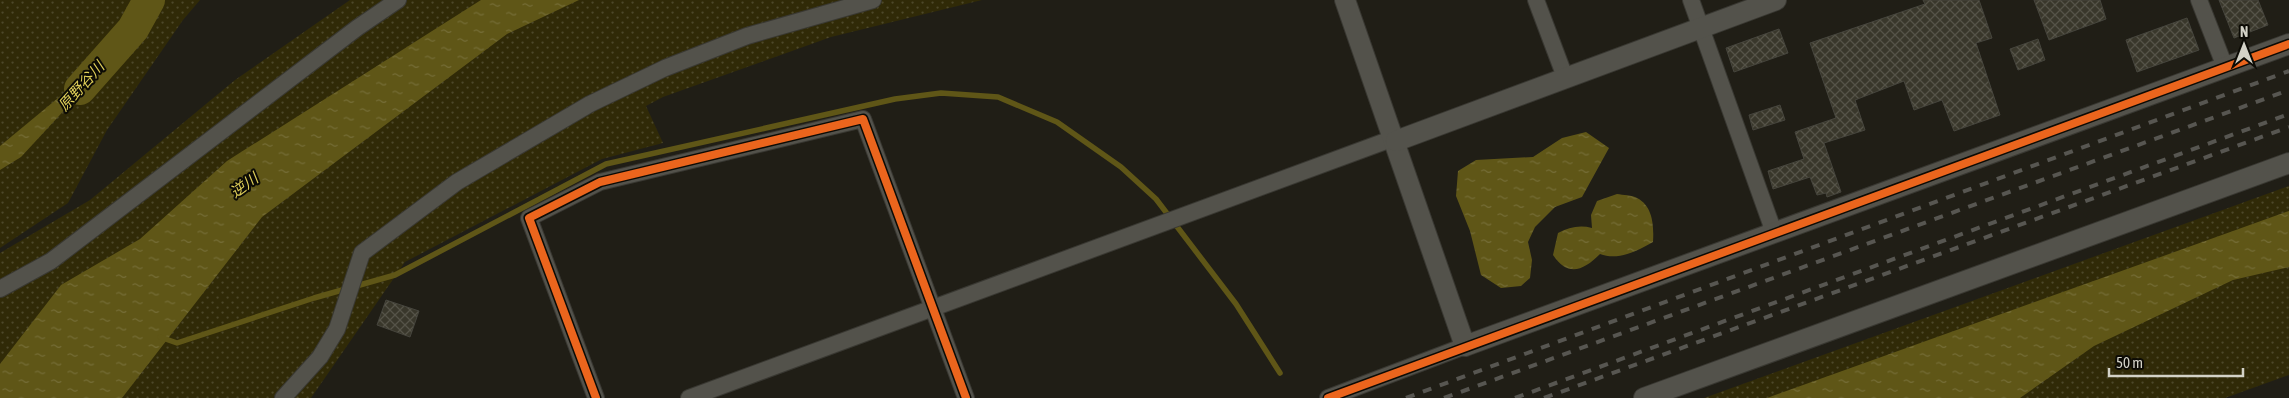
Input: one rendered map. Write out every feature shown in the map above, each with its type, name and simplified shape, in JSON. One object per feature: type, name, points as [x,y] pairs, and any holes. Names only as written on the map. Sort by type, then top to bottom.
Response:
[{"type":"street","points":[[0,289],[52,261],[349,34],[398,0]]},
{"type":"street","points":[[283,398],[320,357],[337,329],[362,253],[457,182],[590,104],[665,68],[747,36],[873,0]]},
{"type":"street","points":[[1345,0],[1466,346]]},
{"type":"street","points":[[1536,0],[1565,77]]},
{"type":"street","points":[[1691,0],[1770,224],[1770,235]]},
{"type":"street","points":[[689,398],[1776,0]]},
{"type":"street","points":[[2199,0],[2225,67]]},
{"type":"street","points":[[1328,398],[2289,44]]},
{"type":"street","points":[[596,398],[529,218],[600,182],[863,118],[966,398]]},
{"type":"street","points":[[1644,398],[2289,164]]},
{"type":"shaded area","points":[[0,0],[200,0],[183,20],[107,130],[68,203],[0,248]]},
{"type":"shaded area","points":[[350,0],[982,0],[831,37],[663,97],[646,106],[663,143],[602,159],[405,262],[311,398],[0,398],[0,253],[90,200],[235,80]]},
{"type":"shaded area","points":[[2289,186],[2289,375],[2225,398],[1704,398]]},
{"type":"water","points":[[140,0],[151,0],[119,45]]},
{"type":"water","name":"逆川","points":[[481,0],[579,0],[507,34],[262,217],[122,398],[0,398],[0,364],[61,285],[140,239],[227,161]]},
{"type":"water","points":[[110,55],[82,91],[21,157],[0,170],[0,146]]},
{"type":"water","points":[[1586,132],[1609,148],[1582,197],[1555,207],[1535,227],[1528,242],[1532,260],[1530,278],[1521,286],[1501,288],[1481,275],[1470,231],[1456,196],[1458,171],[1476,160],[1533,157],[1562,138]]},
{"type":"water","points":[[1617,194],[1635,197],[1646,206],[1653,223],[1653,242],[1634,252],[1620,256],[1600,254],[1582,268],[1570,269],[1564,267],[1553,255],[1558,233],[1575,227],[1592,228],[1591,215],[1597,201]]},
{"type":"water","points":[[2289,211],[2289,267],[2233,280],[2094,346],[2020,398],[1767,398]]},
{"type":"building","points":[[1923,0],[1979,0],[1992,38],[1976,43],[2000,115],[1954,131],[1942,100],[1914,110],[1904,81],[1855,100],[1865,130],[1824,143],[1841,192],[1827,197],[1826,193],[1817,195],[1810,177],[1773,189],[1768,171],[1804,159],[1795,132],[1836,118],[1810,43],[1925,4]]},
{"type":"building","points":[[2034,0],[2100,0],[2106,19],[2049,40]]},
{"type":"building","points":[[2219,0],[2258,0],[2268,25],[2234,38]]},
{"type":"building","points":[[2187,18],[2199,50],[2137,72],[2126,40]]},
{"type":"building","points":[[1779,29],[1788,53],[1734,72],[1726,48]]},
{"type":"building","points":[[2038,39],[2045,60],[2018,70],[2010,49]]},
{"type":"building","points":[[1780,105],[1785,120],[1753,130],[1749,115]]},
{"type":"building","points":[[386,300],[419,311],[410,337],[377,325]]},
{"type":"waterway","name":"原野谷川","points":[[80,89],[133,29],[149,0]]},
{"type":"waterway","points":[[160,337],[177,343],[314,298],[395,275],[606,164],[895,99],[941,93],[998,97],[1057,122],[1121,167],[1156,199],[1236,304],[1280,373]]},
{"type":"railway","points":[[1406,398],[2289,71]]},
{"type":"railway","points":[[1444,398],[2289,90]]},
{"type":"railway","points":[[1515,398],[2289,114]]},
{"type":"railway","points":[[1544,398],[2289,127]]},
{"type":"cycle path","points":[[1328,398],[2289,44]]},
{"type":"cycle path","points":[[596,398],[529,218],[600,182],[863,119],[966,398]]}]
